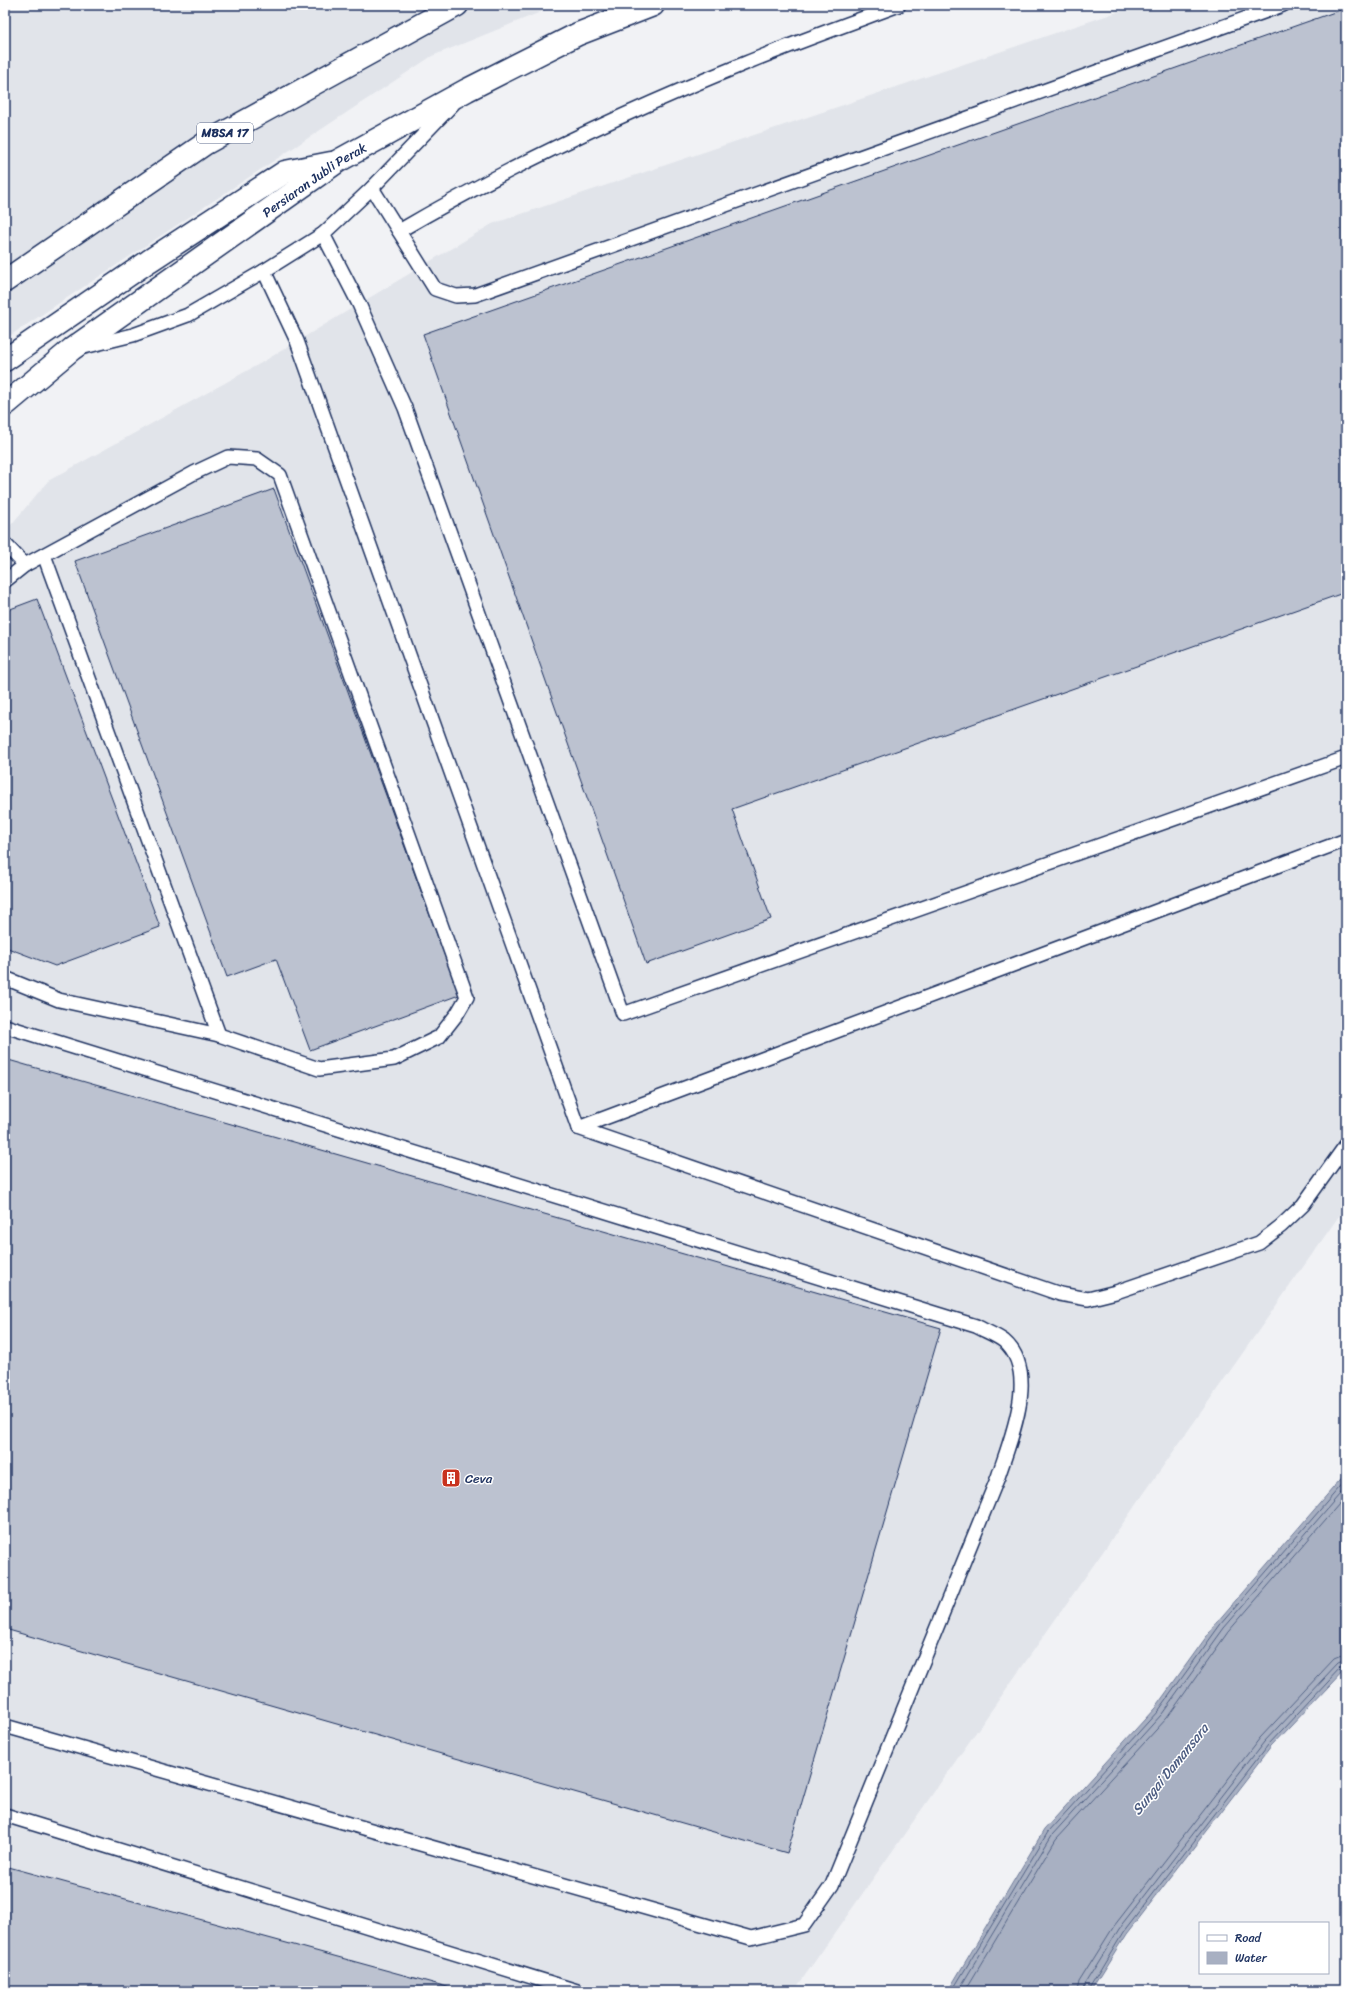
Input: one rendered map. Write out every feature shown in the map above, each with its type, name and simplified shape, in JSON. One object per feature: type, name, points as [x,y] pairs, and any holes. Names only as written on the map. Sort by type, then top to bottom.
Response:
[{"type":"main road","name":"MBSA 17","points":[[6,275],[206,143],[457,5]]},
{"type":"main road","name":"Persiaran Jubli Perak","points":[[5,404],[72,349],[338,161],[468,90],[578,34],[653,5]]},
{"type":"main road","points":[[5,360],[149,261],[285,172],[338,161]]},
{"type":"lane","points":[[399,231],[459,196],[574,138],[746,63],[899,5]]},
{"type":"lane","points":[[372,188],[435,289],[456,296],[475,295],[1284,5]]},
{"type":"lane","points":[[72,349],[132,335],[188,315],[264,271],[323,234],[372,188],[468,90]]},
{"type":"lane","points":[[323,234],[359,304],[405,408],[623,1014],[1346,758]]},
{"type":"lane","points":[[264,271],[297,341],[578,1128]]},
{"type":"lane","points":[[5,581],[25,565],[194,473],[228,457],[257,459],[280,475],[467,997],[457,1014],[439,1037],[394,1059],[319,1069],[219,1035],[59,1000],[5,978]]},
{"type":"lane","points":[[5,544],[25,565]]},
{"type":"lane","points":[[44,555],[219,1035]]},
{"type":"lane","points":[[578,1128],[1346,840]]},
{"type":"lane","points":[[5,1026],[976,1326],[1004,1341],[1019,1362],[1022,1390],[1015,1425],[998,1477],[832,1885],[804,1925],[751,1938],[5,1726]]},
{"type":"lane","points":[[578,1128],[1060,1294],[1088,1299],[1116,1292],[1259,1242],[1280,1226],[1303,1205],[1346,1145]]},
{"type":"lane","points":[[5,1815],[577,1991]]},
{"type":"shaded area","points":[[5,5],[558,5],[432,56],[5,339]]},
{"type":"shaded area","points":[[1138,5],[1346,5],[1346,1206],[794,1991],[5,1991],[5,532],[48,481],[261,363],[492,224]]},
{"type":"water","name":"Sungai Damansara","points":[[1346,1473],[1346,1668],[1271,1747],[1126,1935],[1091,1991],[948,1991],[1044,1830],[1155,1708],[1217,1622]]},
{"type":"building","points":[[1346,8],[1346,592],[732,809],[771,919],[646,964],[423,334]]},
{"type":"building","points":[[274,489],[459,995],[310,1050],[276,959],[227,977],[75,561]]},
{"type":"building","points":[[37,599],[160,927],[55,966],[5,947],[5,611]]},
{"type":"building","name":"Ceva","points":[[5,1059],[941,1328],[787,1853],[5,1629]]},
{"type":"building","points":[[5,1866],[462,1991],[5,1991]]},
{"type":"place","name":"Ceva","points":[[451,1478]]}]
